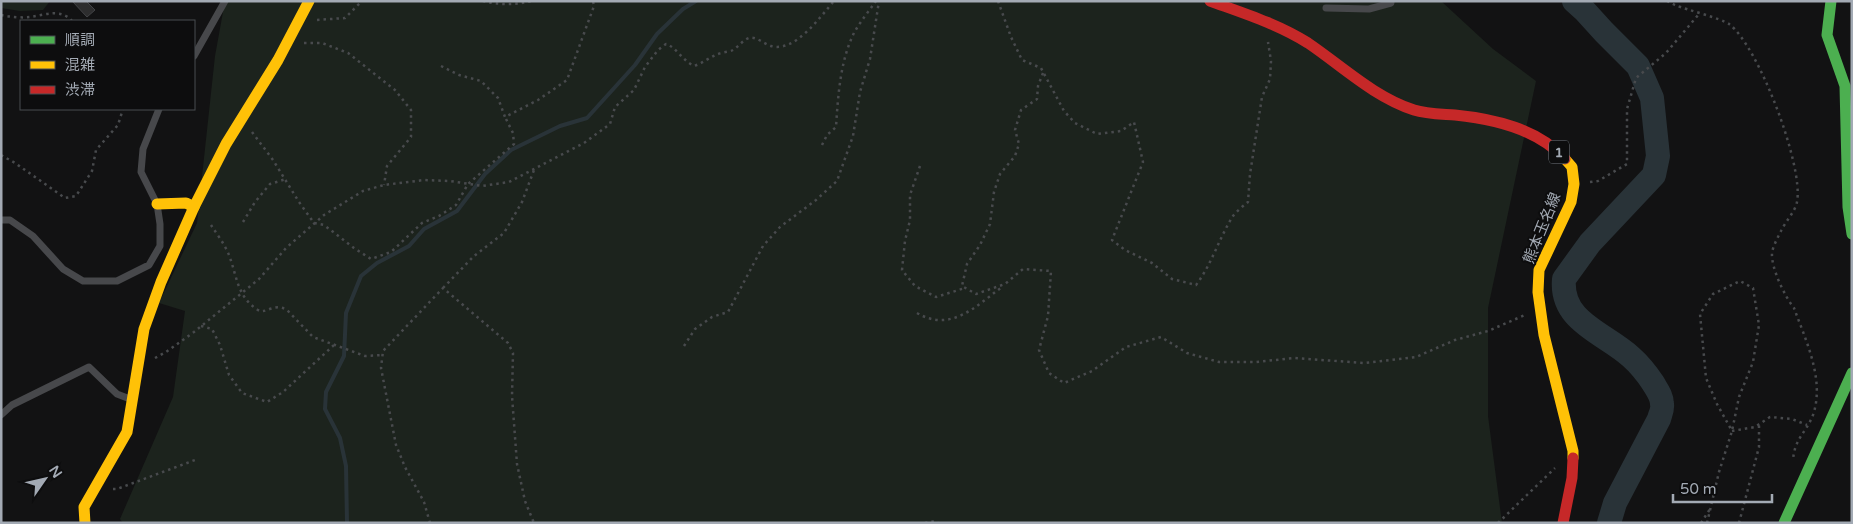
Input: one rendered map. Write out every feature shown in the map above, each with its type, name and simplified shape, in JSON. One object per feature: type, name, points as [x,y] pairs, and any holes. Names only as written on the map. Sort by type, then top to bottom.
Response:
[{"type":"main road","points":[[84,523],[84,507],[127,432],[130,400],[144,329],[194,207],[226,144],[278,60],[309,1]]},
{"type":"main road","name":"熊本玉名線","points":[[1210,1],[1267,22],[1306,42],[1380,95],[1400,105],[1416,111],[1478,117],[1511,125],[1554,147],[1572,167],[1574,184],[1571,202],[1539,270],[1538,292],[1544,335],[1573,451],[1572,478],[1563,523]]},
{"type":"main road","points":[[1831,1],[1827,34],[1845,86],[1848,207],[1852,234]]},
{"type":"main road","points":[[158,204],[186,203],[194,207]]},
{"type":"main road","points":[[1784,523],[1852,372]]},
{"type":"lane","points":[[195,54],[225,1]]},
{"type":"lane","points":[[1326,8],[1369,9],[1391,3],[1391,1]]},
{"type":"lane","points":[[1,220],[10,220],[33,236],[64,269],[83,281],[117,281],[149,265],[160,246],[160,224],[158,204],[141,172],[143,149],[159,110]]},
{"type":"lane","points":[[1,415],[12,405],[89,367],[117,394],[130,400]]},
{"type":"path","points":[[300,17],[320,20],[346,18],[362,1]]},
{"type":"path","points":[[483,1],[489,3],[521,4],[532,1]]},
{"type":"path","points":[[505,117],[538,100],[567,80],[594,6],[593,1]]},
{"type":"path","points":[[138,366],[166,352],[201,326],[259,279],[286,248],[314,223],[363,191],[384,185],[424,180],[482,186],[509,182],[584,143],[610,124],[615,107],[634,90],[645,67],[658,50],[666,44],[671,46],[685,62],[694,66],[704,63],[717,54],[732,51],[747,39],[752,38],[780,48],[789,45],[808,30],[834,1]]},
{"type":"path","points":[[822,145],[827,135],[836,127],[839,89],[848,48],[854,32],[878,1]]},
{"type":"path","points":[[684,346],[695,329],[712,317],[728,312],[763,246],[780,226],[816,200],[837,181],[853,136],[860,92],[870,59],[878,1]]},
{"type":"path","points":[[998,1],[1022,60],[1041,68],[1064,111],[1075,123],[1097,134],[1120,131],[1134,122],[1143,162],[1112,240],[1124,250],[1152,263],[1172,280],[1196,286],[1205,274],[1215,250],[1234,215],[1248,202],[1250,174],[1262,97],[1270,79],[1271,61],[1267,22]]},
{"type":"path","points":[[1667,1],[1728,24],[1742,38],[1759,67],[1782,124],[1797,177],[1797,203],[1780,232],[1772,252],[1774,269],[1794,308],[1811,355],[1817,388],[1813,414],[1794,447],[1793,465]]},
{"type":"path","points":[[1,15],[29,17],[54,12],[68,16],[71,20]]},
{"type":"path","points":[[1574,184],[1598,181],[1627,164],[1628,109],[1636,78],[1666,53],[1699,14]]},
{"type":"path","points":[[295,42],[322,43],[348,53],[395,90],[411,110],[411,137],[387,166],[384,185]]},
{"type":"path","points":[[238,123],[254,133],[314,223],[324,225],[371,259],[391,252],[422,223],[440,216],[456,205],[468,184],[514,144],[514,133],[505,117],[498,98],[481,80],[459,75],[441,66]]},
{"type":"path","points":[[1005,284],[976,294],[962,286],[967,264],[980,245],[990,224],[994,192],[1000,174],[1015,156],[1019,144],[1014,130],[1021,110],[1037,99],[1038,86],[1043,73]]},
{"type":"path","points":[[1,155],[15,162],[65,198],[76,196],[92,171],[96,150],[118,125],[123,110]]},
{"type":"path","points":[[920,166],[910,195],[910,220],[905,241],[902,270],[915,286],[936,297],[965,288]]},
{"type":"path","points":[[430,523],[424,502],[405,467],[396,445],[381,368],[384,351],[474,256],[504,233],[522,202],[535,168]]},
{"type":"path","points":[[243,222],[255,202],[270,184],[286,179]]},
{"type":"path","points":[[211,224],[229,254],[240,293],[259,311],[277,306],[282,307],[313,337],[365,356],[383,355]]},
{"type":"path","points":[[917,313],[928,320],[955,320],[1023,269],[1052,271],[1048,316],[1039,350],[1049,373],[1064,383],[1092,371],[1126,346],[1161,337],[1187,353],[1219,362],[1256,362],[1294,358],[1364,363],[1416,356],[1455,340],[1488,331],[1540,308]]},
{"type":"path","points":[[1707,523],[1719,472],[1732,431],[1739,397],[1753,362],[1759,325],[1752,288],[1740,281],[1713,294],[1700,314],[1706,378],[1717,404],[1732,431]]},
{"type":"path","points":[[442,288],[508,343],[513,354],[512,396],[517,464],[524,501],[534,523]]},
{"type":"path","points":[[201,326],[212,329],[220,345],[229,375],[242,393],[267,402],[283,392],[334,345]]},
{"type":"path","points":[[1732,431],[1755,427],[1770,417],[1792,419],[1807,425]]},
{"type":"path","points":[[1739,523],[1759,448],[1759,424]]},
{"type":"path","points":[[1498,523],[1573,451]]},
{"type":"path","points":[[96,486],[117,489],[195,460]]},
{"type":"path","points":[[1702,523],[1712,505]]},
{"type":"path","points":[[925,523],[935,521],[938,523]]},
{"type":"shaded area","points":[[1,1],[50,1],[43,10],[20,11],[1,8]]},
{"type":"shaded area","points":[[225,1],[1441,1],[1493,49],[1536,81],[1488,308],[1488,416],[1502,523],[123,523],[120,519],[173,397],[185,311],[159,303],[197,223],[215,56]]},
{"type":"building","points":[[72,1],[86,1],[95,10],[87,17]]},
{"type":"waterway","points":[[347,523],[346,466],[340,438],[325,409],[326,392],[344,356],[346,313],[361,276],[377,263],[409,246],[424,229],[457,211],[485,174],[511,150],[560,126],[587,118],[635,65],[657,34],[683,9],[696,1]]},
{"type":"waterway","points":[[1574,1],[1638,66],[1652,98],[1658,156],[1654,175],[1590,243],[1564,279],[1565,294],[1569,306],[1577,316],[1586,325],[1634,360],[1653,383],[1662,401],[1659,419],[1615,503],[1609,523]]},
{"type":"traffic: fast","points":[[1831,1],[1827,35],[1845,86],[1848,207],[1852,234]]},
{"type":"traffic: fast","points":[[1784,523],[1852,373]]},
{"type":"traffic: slow","points":[[194,207],[226,144],[278,60],[309,1]]},
{"type":"traffic: slow","points":[[1565,159],[1572,167],[1574,184],[1571,202],[1539,270],[1538,292],[1544,335],[1573,451],[1573,458]]},
{"type":"traffic: slow","points":[[85,523],[84,507],[127,432],[144,329],[161,282],[194,207],[186,203],[157,204]]},
{"type":"traffic: jam","points":[[1210,1],[1260,19],[1297,36],[1372,89],[1399,104],[1424,112],[1485,119],[1515,127],[1542,140],[1565,159]]},
{"type":"traffic: jam","points":[[1563,523],[1572,478],[1573,458]]}]
